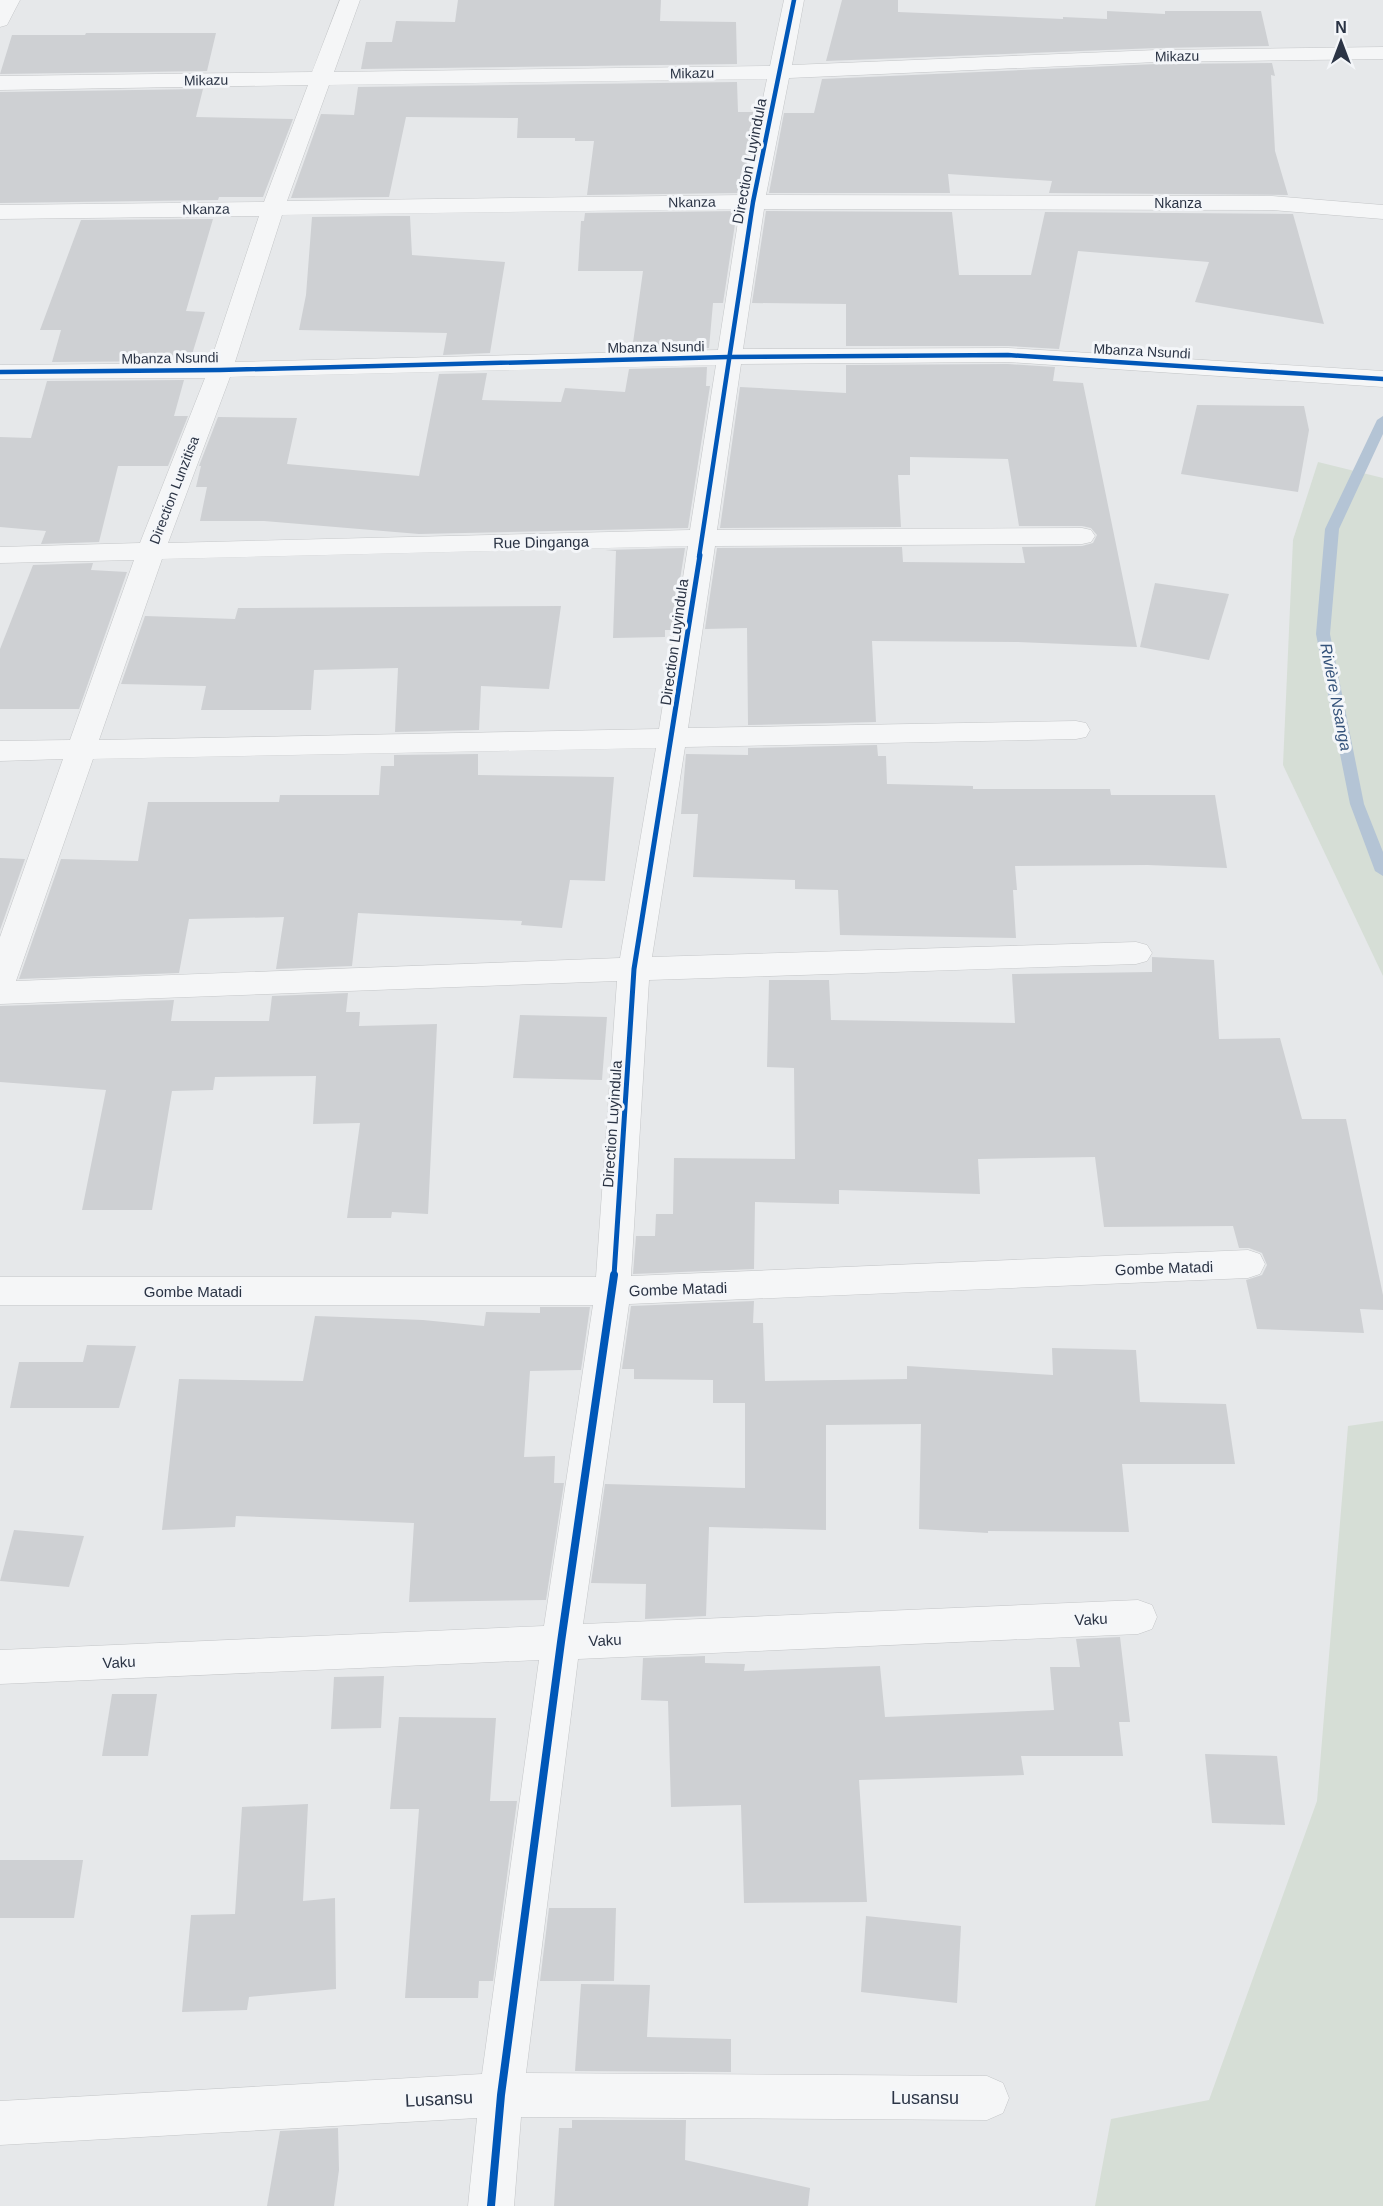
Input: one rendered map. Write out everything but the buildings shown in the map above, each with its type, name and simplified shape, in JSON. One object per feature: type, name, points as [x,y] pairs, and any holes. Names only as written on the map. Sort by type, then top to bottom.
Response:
[{"type":"street","points":[[0,21],[10,0]]},
{"type":"street","name":"Direction Lunzitisa","points":[[0,981],[151,551],[220,370],[273,208],[350,0]]},
{"type":"street","name":"Direction Luyindula","points":[[491,2206],[501,2095],[561,1642],[613,1292],[634,969],[672,739],[753,202],[794,0]]},
{"type":"street","name":"Mikazu","points":[[0,83],[778,72],[1157,56],[1383,53]]},
{"type":"street","name":"Nkanza","points":[[0,212],[753,202],[1272,204],[1383,212]]},
{"type":"street","name":"Mbanza Nsundi","points":[[0,372],[220,370],[728,357],[1008,355],[1374,378]]},
{"type":"street","name":"Rue Dinganga","points":[[0,555],[702,538],[1082,536]]},
{"type":"street","points":[[0,752],[81,748],[1076,730]]},
{"type":"street","points":[[0,993],[1136,953]]},
{"type":"street","name":"Gombe Matadi","points":[[0,1292],[613,1292],[1248,1264]]},
{"type":"street","name":"Vaku","points":[[0,1667],[1138,1617]]},
{"type":"street","name":"Lusansu","points":[[0,2123],[34,2123],[501,2095],[987,2098]]},
{"type":"shaded area","points":[[1318,462],[1383,478],[1383,976],[1283,765],[1293,540]]},
{"type":"shaded area","points":[[1383,1421],[1383,2206],[1095,2206],[1111,2119],[1209,2100],[1317,1801],[1348,1426]]},
{"type":"waterway","name":"Rivière Nsanga","points":[[1383,420],[1332,529],[1323,634],[1357,804],[1383,871]]},
{"type":"cycle path","points":[[491,2206],[501,2095],[561,1642],[613,1291],[634,969],[672,739],[753,202],[794,0]]},
{"type":"cycle path","points":[[0,372],[220,370],[728,357],[1008,355],[1383,379]]}]
